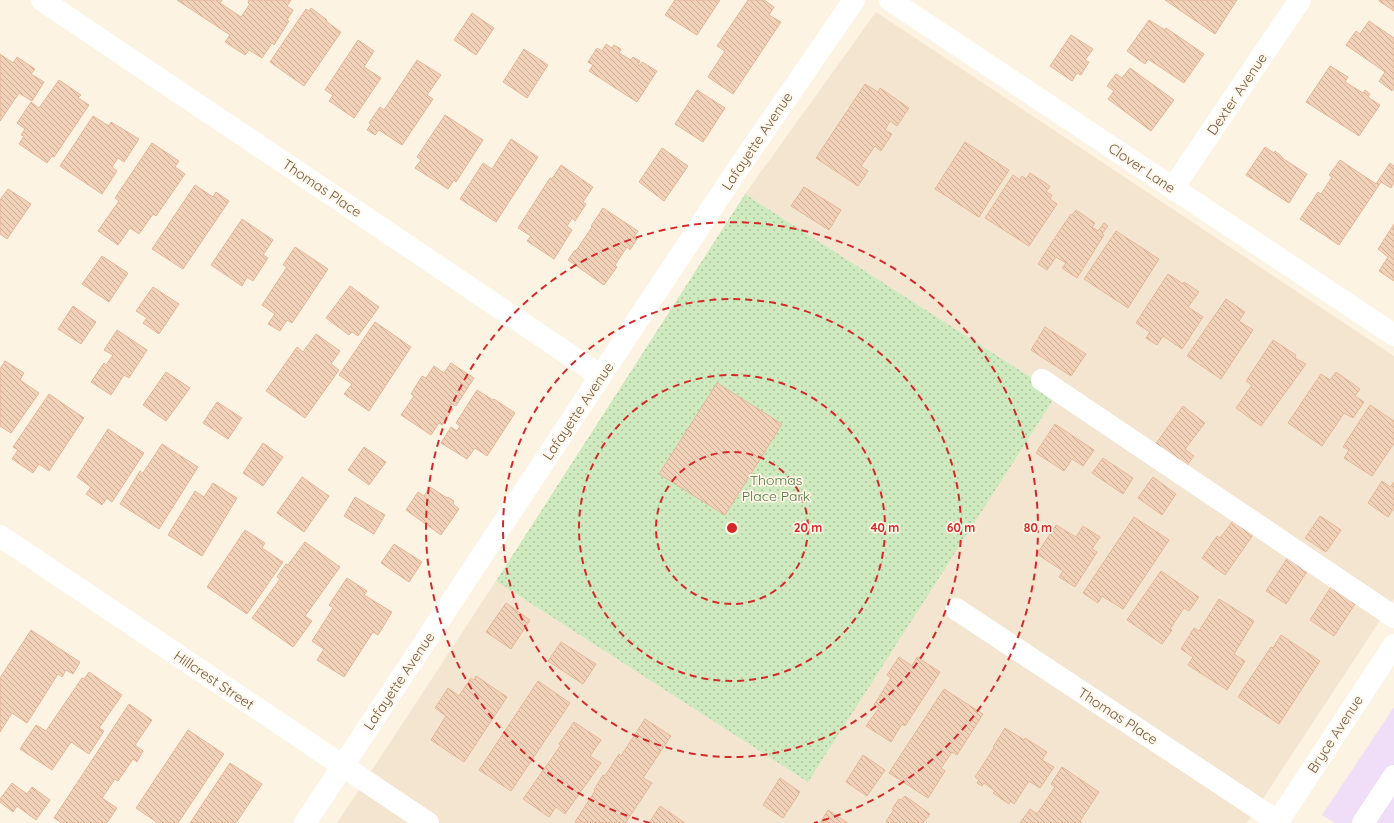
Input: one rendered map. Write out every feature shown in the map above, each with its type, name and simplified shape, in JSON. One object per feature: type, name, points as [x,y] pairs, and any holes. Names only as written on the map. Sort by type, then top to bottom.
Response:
[{"type":"street","name":"Thomas Place","points":[[42,0],[602,376]]},
{"type":"street","name":"Lafayette Avenue","points":[[305,823],[733,176],[854,0]]},
{"type":"street","name":"Clover Lane","points":[[890,0],[1394,335]]},
{"type":"street","name":"Dexter Avenue","points":[[1173,188],[1300,0]]},
{"type":"street","points":[[1042,380],[1394,617]]},
{"type":"street","name":"Hillcrest Street","points":[[0,536],[428,823]]},
{"type":"street","name":"Thomas Place","points":[[956,609],[1278,822]]},
{"type":"street","name":"Bryce Avenue","points":[[1278,822],[1394,645]]},
{"type":"street","points":[[1363,823],[1394,776]]},
{"type":"shaded area","points":[[876,12],[1394,356],[1394,599],[1247,823],[337,823],[496,581],[807,781],[1057,394],[745,194]]},
{"type":"shaded area","points":[[1394,707],[1394,823],[1335,823],[1322,815]]},
{"type":"green space","name":"Thomas Place Park","points":[[745,194],[1057,394],[808,782],[496,581]]},
{"type":"building","points":[[177,0],[222,0],[220,3],[241,17],[250,4],[248,3],[249,0],[291,0],[287,6],[293,10],[287,20],[289,21],[274,45],[272,43],[262,58],[249,50],[245,55],[225,42],[230,35]]},
{"type":"building","points":[[675,0],[720,0],[697,35],[665,15]]},
{"type":"building","points":[[748,0],[764,0],[774,7],[769,15],[781,22],[733,94],[708,77],[725,51],[717,46]]},
{"type":"building","points":[[1165,0],[1237,0],[1215,34]]},
{"type":"building","points":[[1394,0],[1394,11],[1379,1]]},
{"type":"building","points":[[311,8],[341,32],[304,86],[270,62],[306,9],[309,11]]},
{"type":"building","points":[[472,13],[494,28],[476,55],[454,40]]},
{"type":"building","points":[[1149,20],[1165,30],[1166,28],[1204,54],[1184,83],[1148,59],[1145,64],[1127,51]]},
{"type":"building","points":[[1369,21],[1394,38],[1394,88],[1392,91],[1379,81],[1385,72],[1346,45],[1356,31],[1360,34]]},
{"type":"building","points":[[1071,35],[1093,49],[1085,60],[1089,62],[1081,75],[1077,73],[1072,81],[1050,66]]},
{"type":"building","points":[[358,40],[374,51],[364,67],[381,78],[354,118],[329,101],[333,95],[325,90]]},
{"type":"building","points":[[606,44],[612,48],[614,45],[621,49],[619,53],[631,60],[633,57],[640,61],[639,66],[642,62],[657,71],[637,102],[589,71],[593,65],[588,62],[597,48],[602,51]]},
{"type":"building","points":[[524,49],[548,65],[527,98],[503,82]]},
{"type":"building","points":[[0,54],[13,63],[17,57],[35,69],[31,74],[44,82],[32,101],[19,93],[0,121]]},
{"type":"building","points":[[417,60],[441,75],[427,95],[433,99],[402,145],[379,130],[375,135],[367,130],[371,124],[369,123],[380,107],[384,110]]},
{"type":"building","points":[[1330,66],[1348,77],[1345,82],[1363,93],[1365,90],[1370,94],[1368,97],[1380,105],[1359,136],[1306,102]]},
{"type":"building","points":[[1130,68],[1174,100],[1151,131],[1108,99],[1114,91],[1107,86],[1116,74],[1122,78]]},
{"type":"building","points":[[59,80],[81,95],[78,98],[89,105],[54,157],[52,156],[47,163],[19,144],[24,136],[21,135],[25,129],[17,123],[31,102],[39,108]]},
{"type":"building","points":[[865,84],[878,92],[880,88],[909,108],[897,126],[890,121],[885,130],[892,134],[881,151],[875,146],[861,166],[868,171],[858,186],[816,158]]},
{"type":"building","points":[[697,90],[725,108],[703,142],[675,124]]},
{"type":"building","points":[[445,115],[483,140],[456,182],[454,180],[448,189],[415,168],[421,160],[417,157]]},
{"type":"building","points":[[93,116],[109,126],[111,122],[139,139],[124,162],[118,158],[112,167],[117,171],[102,194],[60,166]]},
{"type":"building","points":[[511,139],[538,157],[496,222],[460,199],[483,163],[492,169]]},
{"type":"building","points":[[965,142],[1009,170],[979,217],[935,189]]},
{"type":"building","points":[[152,143],[179,161],[175,167],[185,174],[156,216],[153,214],[139,234],[130,228],[118,245],[98,231],[119,201],[115,198]]},
{"type":"building","points":[[1265,147],[1274,153],[1275,151],[1282,158],[1307,174],[1289,203],[1246,175]]},
{"type":"building","points":[[662,148],[688,166],[664,201],[639,182]]},
{"type":"building","points":[[1340,160],[1376,184],[1390,163],[1394,166],[1394,182],[1391,188],[1381,182],[1339,245],[1300,219],[1318,192],[1321,194],[1332,177],[1329,175]]},
{"type":"building","points":[[561,165],[593,187],[583,202],[586,204],[575,221],[572,218],[567,226],[572,230],[554,259],[527,241],[531,236],[518,228],[550,178],[552,179]]},
{"type":"building","points":[[1030,173],[1050,186],[1046,192],[1052,195],[1050,199],[1057,204],[1029,246],[985,218],[1013,175],[1020,180],[1022,176],[1026,179]]},
{"type":"building","points":[[195,185],[213,197],[216,192],[229,201],[183,269],[152,249]]},
{"type":"building","points":[[804,187],[841,210],[829,230],[791,206]]},
{"type":"building","points":[[8,189],[31,204],[7,239],[0,234],[0,200]]},
{"type":"building","points":[[603,208],[638,231],[634,237],[637,239],[630,250],[627,247],[615,265],[617,267],[604,285],[568,260],[575,250],[576,251]]},
{"type":"building","points":[[1076,210],[1095,223],[1092,227],[1098,231],[1104,223],[1108,226],[1077,278],[1062,268],[1066,263],[1056,257],[1047,270],[1038,264],[1071,214],[1072,215]]},
{"type":"building","points":[[242,219],[273,240],[263,255],[268,258],[253,281],[247,277],[242,286],[211,265]]},
{"type":"building","points":[[1394,224],[1394,281],[1379,271],[1388,257],[1378,249]]},
{"type":"building","points":[[1116,231],[1159,259],[1128,308],[1084,279]]},
{"type":"building","points":[[295,247],[328,269],[292,323],[287,320],[280,331],[268,324],[275,314],[262,305],[287,267],[283,265]]},
{"type":"building","points":[[102,256],[128,273],[109,302],[82,284]]},
{"type":"building","points":[[1168,274],[1199,292],[1188,307],[1203,317],[1182,349],[1163,336],[1157,345],[1146,338],[1150,332],[1136,323]]},
{"type":"building","points":[[350,286],[379,307],[358,336],[352,332],[349,335],[326,318]]},
{"type":"building","points":[[153,287],[179,304],[159,334],[143,323],[147,318],[136,311]]},
{"type":"building","points":[[1226,299],[1245,312],[1239,321],[1253,330],[1221,379],[1187,356]]},
{"type":"building","points":[[73,306],[96,322],[81,344],[58,329]]},
{"type":"building","points":[[375,322],[411,347],[369,411],[344,394],[352,384],[339,375]]},
{"type":"building","points":[[1045,327],[1086,354],[1071,376],[1031,350]]},
{"type":"building","points":[[117,330],[147,350],[129,378],[124,375],[111,395],[91,382],[104,363],[106,365],[113,355],[104,350]]},
{"type":"building","points":[[316,334],[340,351],[331,364],[339,370],[305,418],[266,391],[297,347],[303,352]]},
{"type":"building","points":[[1273,340],[1296,355],[1295,358],[1306,364],[1261,426],[1236,408],[1252,385],[1246,381]]},
{"type":"building","points":[[5,361],[24,373],[20,380],[39,393],[11,433],[0,426],[0,369]]},
{"type":"building","points":[[451,363],[474,378],[456,406],[452,404],[450,407],[453,409],[442,425],[439,423],[431,435],[401,415],[414,396],[411,394],[422,376],[426,378],[434,366],[444,373]]},
{"type":"building","points":[[166,372],[190,388],[166,421],[143,405]]},
{"type":"building","points":[[1336,372],[1360,389],[1355,396],[1364,402],[1353,418],[1344,413],[1322,446],[1288,423],[1321,374],[1330,380]]},
{"type":"building","points":[[717,383],[782,424],[725,515],[659,474]]},
{"type":"building","points":[[477,390],[515,413],[487,456],[475,448],[467,459],[441,443],[451,427],[457,431],[460,426],[456,423]]},
{"type":"building","points":[[49,394],[84,418],[49,471],[39,464],[33,473],[12,459],[18,450],[13,447]]},
{"type":"building","points":[[217,402],[242,418],[228,439],[203,423]]},
{"type":"building","points":[[1370,405],[1394,421],[1394,443],[1372,476],[1344,458],[1349,450],[1343,447]]},
{"type":"building","points":[[1183,406],[1205,423],[1185,449],[1194,456],[1187,465],[1155,445]]},
{"type":"building","points":[[1055,424],[1094,450],[1083,466],[1072,459],[1064,471],[1036,453]]},
{"type":"building","points":[[108,429],[144,453],[112,502],[107,498],[102,505],[86,494],[91,487],[77,477]]},
{"type":"building","points":[[263,443],[283,457],[263,486],[243,473]]},
{"type":"building","points":[[162,444],[198,467],[159,529],[120,504],[140,471],[143,473]]},
{"type":"building","points":[[364,447],[386,462],[369,485],[348,470]]},
{"type":"building","points":[[1103,458],[1133,478],[1123,494],[1092,473]]},
{"type":"building","points":[[302,477],[329,496],[304,532],[277,513]]},
{"type":"building","points":[[1153,477],[1176,494],[1162,515],[1138,498]]},
{"type":"building","points":[[1382,481],[1390,487],[1394,482],[1394,508],[1388,517],[1368,503]]},
{"type":"building","points":[[213,483],[237,498],[202,556],[168,535],[195,491],[204,497]]},
{"type":"building","points":[[430,487],[454,501],[453,504],[459,509],[441,535],[406,510],[418,492],[424,496]]},
{"type":"building","points":[[355,497],[385,515],[374,534],[344,516]]},
{"type":"building","points":[[1320,516],[1341,530],[1326,552],[1305,538]]},
{"type":"building","points":[[1134,517],[1169,540],[1123,609],[1102,596],[1098,603],[1083,593]]},
{"type":"building","points":[[1233,521],[1253,535],[1225,575],[1202,558],[1217,536],[1220,538]]},
{"type":"building","points":[[1056,525],[1076,537],[1083,526],[1100,537],[1092,549],[1097,552],[1075,587],[1059,577],[1063,571],[1037,554]]},
{"type":"building","points":[[245,530],[265,543],[262,548],[283,562],[247,614],[207,587]]},
{"type":"building","points":[[305,542],[340,567],[305,616],[312,621],[293,647],[252,618],[280,579],[277,577],[286,564],[288,565]]},
{"type":"building","points":[[394,544],[422,562],[409,582],[381,563]]},
{"type":"building","points":[[1288,557],[1308,570],[1286,604],[1266,591]]},
{"type":"building","points":[[1161,571],[1199,597],[1189,611],[1184,608],[1170,629],[1172,630],[1162,644],[1127,620]]},
{"type":"building","points":[[347,578],[367,591],[364,595],[392,612],[378,635],[373,632],[344,677],[317,660],[324,649],[312,641],[333,608],[329,605]]},
{"type":"building","points":[[1334,582],[1359,598],[1334,636],[1310,620]]},
{"type":"building","points":[[1219,599],[1254,621],[1234,654],[1245,661],[1227,690],[1188,665],[1193,657],[1181,649],[1194,628],[1199,631]]},
{"type":"building","points":[[506,603],[530,620],[511,649],[486,632]]},
{"type":"building","points":[[31,630],[80,662],[73,674],[66,670],[62,677],[58,674],[27,723],[12,713],[0,732],[0,678]]},
{"type":"building","points":[[1281,635],[1320,661],[1279,724],[1238,697],[1271,647],[1273,648]]},
{"type":"building","points":[[561,642],[596,664],[583,684],[548,661]]},
{"type":"building","points":[[899,657],[912,666],[917,657],[940,672],[905,726],[902,724],[891,742],[866,726],[879,708],[874,705],[891,678],[887,675]]},
{"type":"building","points":[[89,672],[122,695],[99,728],[104,731],[89,754],[71,742],[52,770],[20,749],[36,725],[46,731],[82,678],[84,679]]},
{"type":"building","points":[[476,676],[507,697],[464,762],[431,740],[446,716],[435,708],[448,688],[459,696],[471,678],[474,680]]},
{"type":"building","points":[[538,681],[570,703],[511,791],[479,770]]},
{"type":"building","points":[[944,689],[983,714],[957,755],[952,752],[941,768],[945,771],[928,798],[889,773]]},
{"type":"building","points":[[129,704],[152,720],[135,745],[143,751],[137,762],[133,759],[118,781],[115,779],[102,798],[117,808],[107,823],[62,823],[54,818]]},
{"type":"building","points":[[645,719],[671,736],[643,778],[652,783],[626,822],[627,823],[575,822],[595,791],[594,790],[603,775],[605,776],[619,754],[621,756]]},
{"type":"building","points":[[574,722],[601,740],[590,756],[601,763],[565,814],[556,807],[549,817],[523,799],[561,745],[559,744]]},
{"type":"building","points":[[1005,728],[1024,740],[1025,738],[1047,752],[1042,760],[1054,767],[1040,788],[1029,781],[1014,804],[1010,801],[1009,804],[993,793],[995,791],[984,783],[982,786],[977,783],[979,780],[975,777]]},
{"type":"building","points":[[188,730],[224,754],[178,823],[158,823],[136,808]]},
{"type":"building","points":[[863,755],[885,770],[867,796],[846,782]]},
{"type":"building","points":[[230,763],[262,784],[236,823],[190,823]]},
{"type":"building","points":[[1062,767],[1099,792],[1080,821],[1082,823],[1020,823],[1030,809],[1037,814],[1055,787],[1051,784]]},
{"type":"building","points":[[780,778],[800,792],[783,818],[763,805]]},
{"type":"building","points":[[12,783],[27,794],[32,787],[50,800],[36,820],[17,806],[13,812],[0,802],[0,799]]},
{"type":"building","points":[[905,796],[930,814],[923,823],[888,823],[886,821],[894,810],[892,809],[899,799],[901,800]]},
{"type":"building","points":[[660,806],[685,823],[649,823]]},
{"type":"building","points":[[828,810],[848,823],[820,823]]}]
